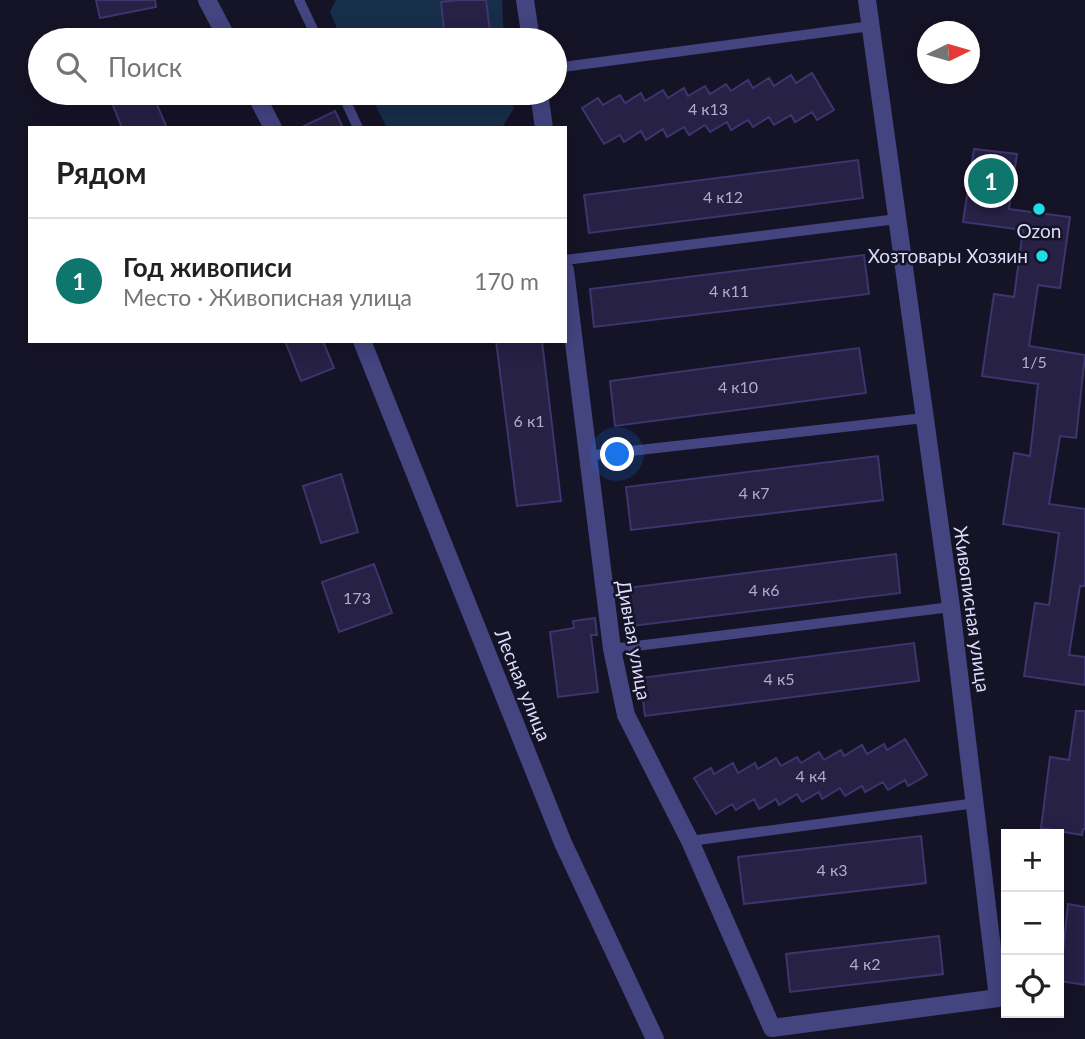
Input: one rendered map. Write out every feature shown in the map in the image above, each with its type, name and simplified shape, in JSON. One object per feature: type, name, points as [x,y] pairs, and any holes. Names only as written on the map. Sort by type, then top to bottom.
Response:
[{"type":"street","points":[[207,0],[222,28]]},
{"type":"street","points":[[525,0],[529,28]]},
{"type":"street","name":"Живописная улица","points":[[772,1028],[998,998],[951,607],[867,0]]},
{"type":"street","points":[[261,105],[271,126]]},
{"type":"street","points":[[540,105],[544,126]]},
{"type":"street","name":"Дивная улица","points":[[567,288],[612,649],[626,715],[690,841],[772,1028]]},
{"type":"street","name":"Лесная улица","points":[[363,343],[564,843],[655,1039]]},
{"type":"lane","points":[[299,0],[312,28]]},
{"type":"lane","points":[[567,66],[871,26]]},
{"type":"lane","points":[[347,105],[357,126]]},
{"type":"lane","points":[[567,260],[897,219]]},
{"type":"lane","points":[[586,456],[924,418]]},
{"type":"lane","points":[[612,649],[951,607]]},
{"type":"lane","points":[[690,841],[976,803]]},
{"type":"water","points":[[336,0],[502,0],[503,28],[337,28],[330,12]]},
{"type":"water","points":[[375,105],[513,105],[514,108],[503,126],[386,126]]},
{"type":"building","points":[[96,0],[155,0],[156,7],[100,18]]},
{"type":"building","points":[[486,0],[490,28],[444,28],[441,2]]},
{"type":"building","points":[[812,73],[834,110],[817,120],[812,112],[795,122],[791,115],[774,125],[769,117],[753,127],[748,120],[731,130],[727,122],[710,132],[705,125],[689,135],[684,127],[667,137],[663,129],[646,140],[641,131],[624,142],[620,135],[604,144],[582,108],[598,98],[603,105],[620,95],[625,103],[641,93],[645,101],[663,90],[668,98],[684,88],[688,96],[705,86],[710,94],[726,84],[731,91],[748,80],[753,88],[769,78],[774,86],[791,75],[796,83]]},
{"type":"building","points":[[113,105],[157,105],[166,126],[121,126]]},
{"type":"building","points":[[335,111],[342,126],[304,126]]},
{"type":"building","points":[[974,149],[1017,154],[1009,209],[1070,217],[1060,288],[1038,285],[1029,346],[1085,355],[1076,438],[1060,436],[1049,504],[1085,509],[1085,586],[1080,586],[1069,655],[1085,657],[1085,685],[1024,676],[1035,603],[1049,605],[1059,533],[1003,524],[1014,453],[1030,456],[1038,384],[982,376],[994,294],[1014,297],[1023,230],[963,222]]},
{"type":"building","points":[[858,160],[863,198],[589,233],[584,195]]},
{"type":"building","points":[[864,255],[869,294],[594,327],[590,289]]},
{"type":"building","points":[[286,343],[324,343],[334,368],[301,381]]},
{"type":"building","points":[[496,343],[542,343],[561,501],[517,506]]},
{"type":"building","points":[[859,348],[866,393],[615,426],[610,381]]},
{"type":"building","points":[[878,456],[883,500],[631,530],[626,487]]},
{"type":"building","points":[[341,474],[358,532],[321,543],[303,486]]},
{"type":"building","points":[[896,554],[900,593],[632,626],[627,588]]},
{"type":"building","points":[[374,564],[392,613],[339,632],[322,582]]},
{"type":"building","points":[[595,618],[597,635],[591,635],[598,692],[558,697],[550,632],[574,628],[573,621]]},
{"type":"building","points":[[914,643],[919,681],[645,716],[640,678]]},
{"type":"building","points":[[1076,711],[1085,711],[1085,829],[1082,835],[1064,832],[1064,829],[1041,828],[1050,757],[1069,760]]},
{"type":"building","points":[[905,739],[927,775],[908,786],[905,780],[888,790],[883,782],[865,792],[862,786],[845,796],[840,788],[822,799],[819,792],[802,802],[797,794],[779,805],[776,799],[759,809],[754,799],[736,810],[732,804],[716,814],[694,778],[711,768],[714,774],[733,763],[738,773],[755,763],[758,769],[776,758],[781,766],[797,757],[801,763],[819,752],[824,760],[841,750],[844,756],[862,745],[867,754],[884,744],[887,750]]},
{"type":"building","points":[[921,836],[926,883],[744,904],[738,857]]},
{"type":"building","points":[[1068,904],[1085,907],[1085,985],[1064,982]]},
{"type":"building","points":[[939,936],[943,974],[790,992],[786,954]]},
{"type":"place","name":"Год живописи","points":[[991,181]]},
{"type":"place","name":"Ozon","points":[[1039,209]]},
{"type":"place","name":"Хозтовары Хозяин","points":[[1042,256]]}]
